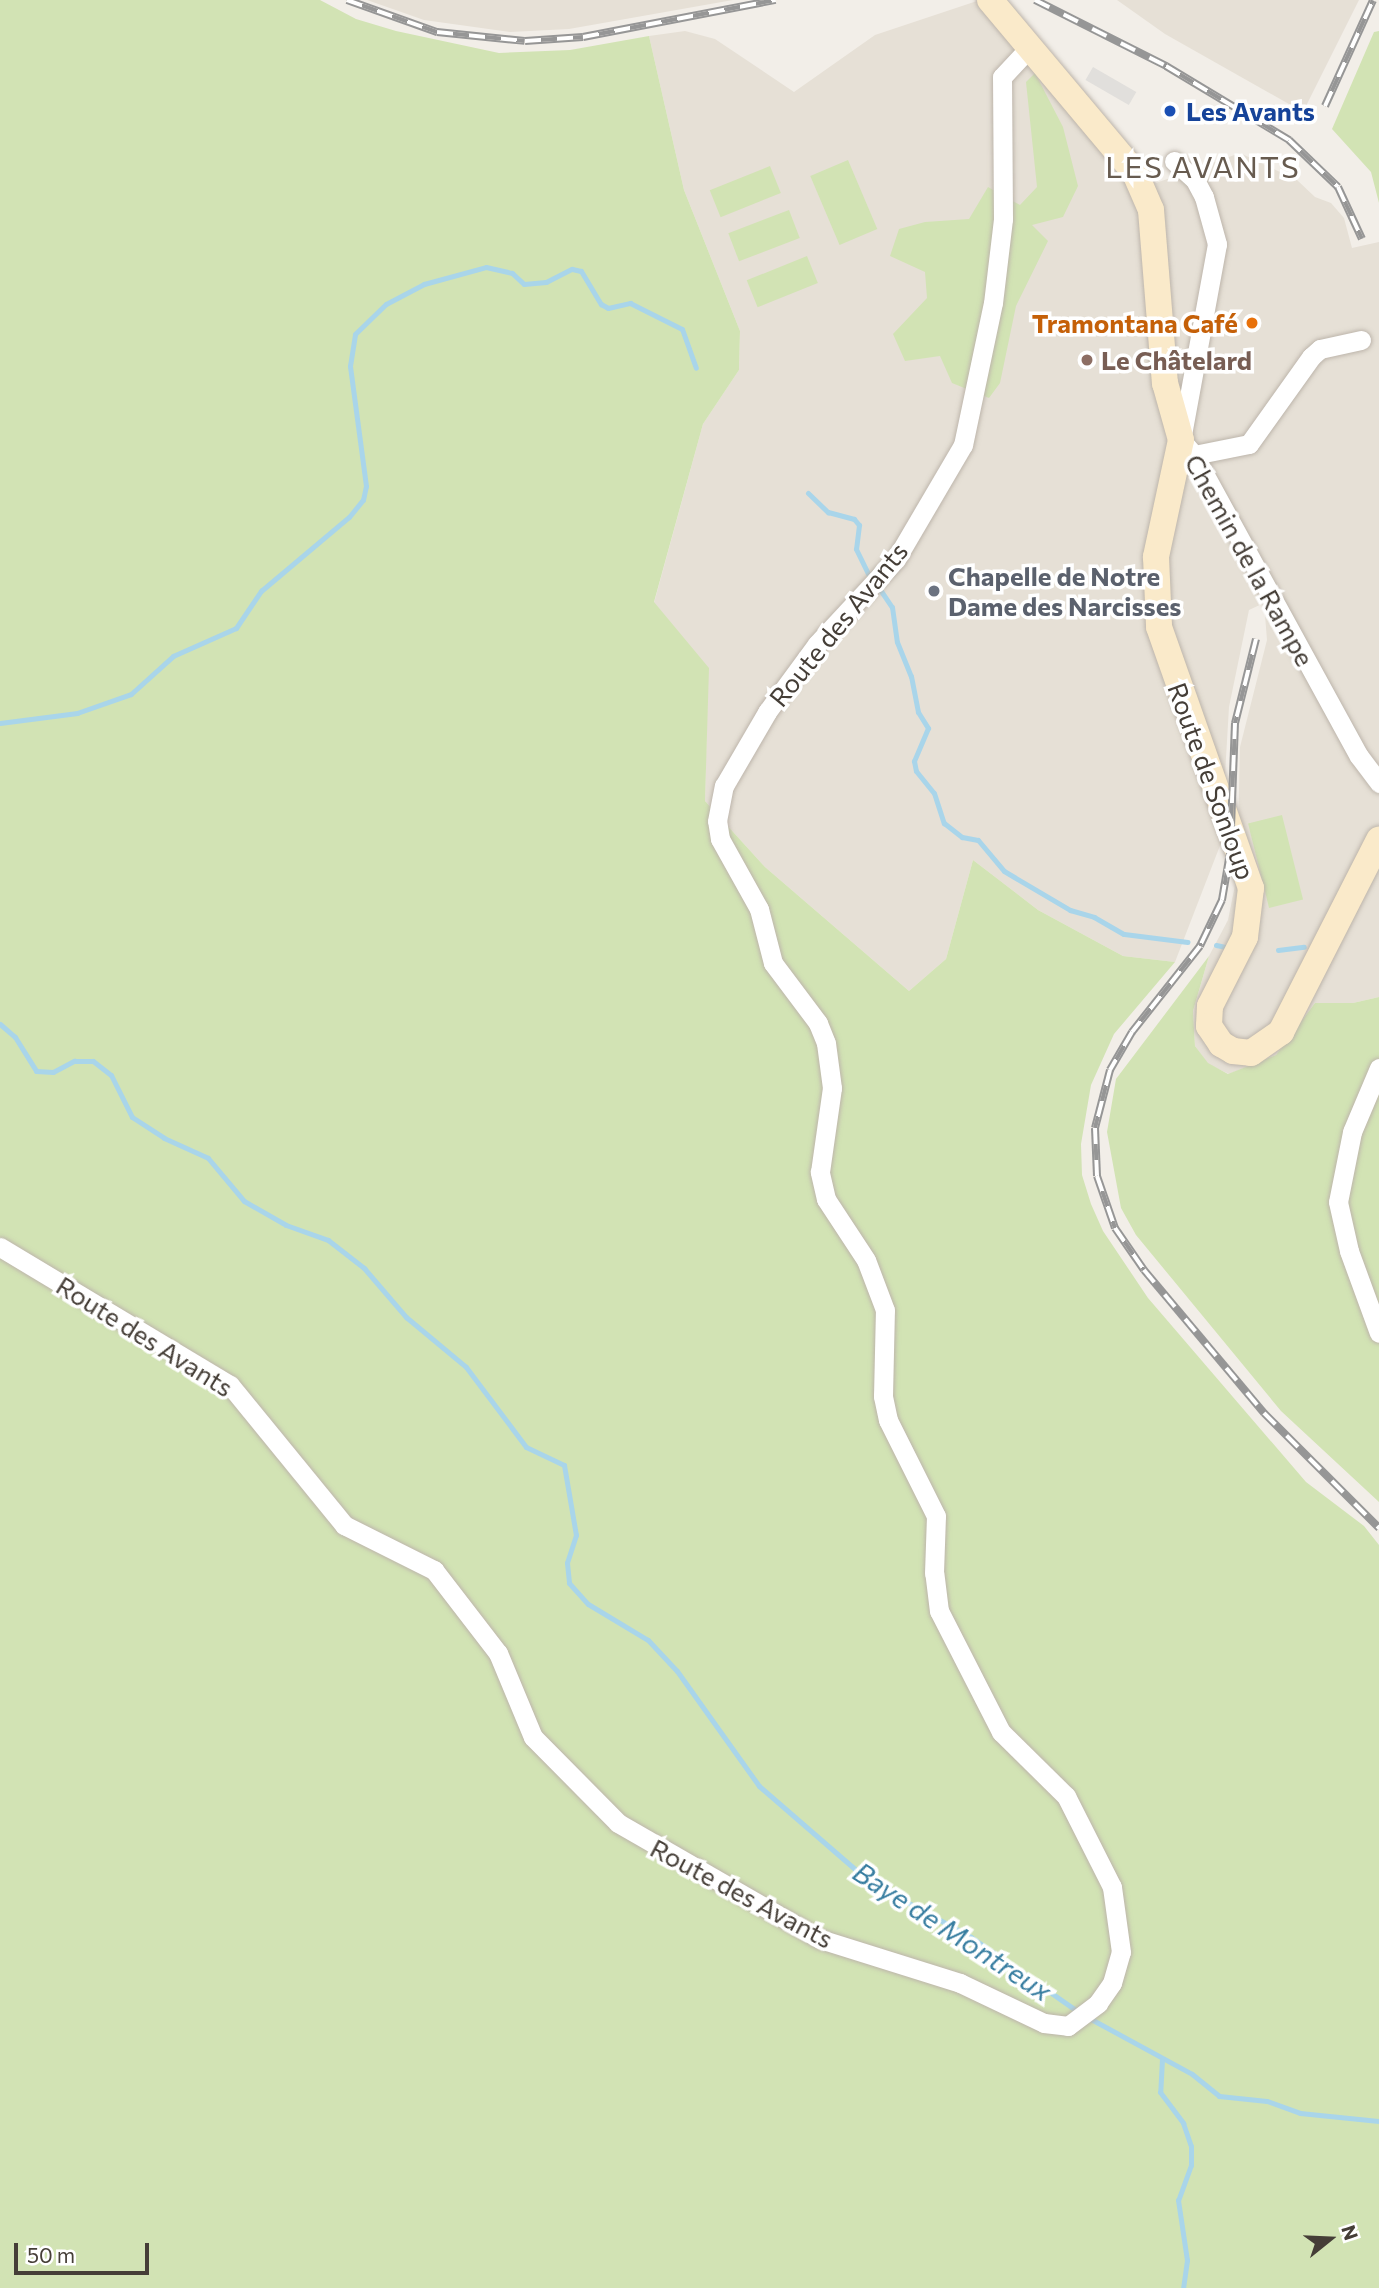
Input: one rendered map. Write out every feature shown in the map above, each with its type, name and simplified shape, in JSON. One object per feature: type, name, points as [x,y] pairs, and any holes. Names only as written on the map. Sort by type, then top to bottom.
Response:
[{"type":"street","points":[[990,0],[1143,186],[1154,226],[1166,383],[1187,448]]},
{"type":"street","name":"Route des Avants","points":[[0,1247],[230,1385],[344,1525],[434,1570],[498,1653],[533,1737],[618,1823],[820,1939],[960,1983],[1044,2023],[1068,2026],[1088,2014],[1112,1983],[1121,1952],[1121,1928],[1101,1859],[1066,1796],[1001,1732],[939,1611],[934,1573],[936,1516],[888,1420],[883,1396],[885,1310],[866,1260],[825,1199],[820,1172],[832,1088],[826,1043],[818,1023],[773,963],[759,909],[720,839],[717,821],[724,786],[767,712],[817,644],[896,559],[963,444],[993,303],[1003,219],[1002,77],[1030,47]]},
{"type":"street","points":[[1174,161],[1195,180],[1204,197],[1217,244],[1187,448]]},
{"type":"street","points":[[1187,448],[1249,444],[1311,357],[1320,349],[1361,340]]},
{"type":"street","name":"Chemin de la Rampe","points":[[1156,557],[1187,448]]},
{"type":"street","name":"Chemin de la Rampe","points":[[1187,448],[1359,756],[1379,783]]},
{"type":"street","name":"Route de Sonloup","points":[[1156,557],[1156,604],[1166,649],[1251,888],[1245,937],[1210,1006],[1209,1026],[1221,1044],[1233,1051],[1251,1053],[1281,1032],[1379,840]]},
{"type":"street","points":[[1379,1068],[1352,1132],[1338,1202],[1349,1251],[1379,1333]]},
{"type":"shaded area","points":[[367,0],[733,0],[569,29],[510,32],[424,20]]},
{"type":"shaded area","points":[[980,0],[1021,22],[1156,183],[1240,153],[1297,180],[1315,197],[1331,203],[1344,218],[1352,248],[1379,242],[1379,997],[1353,1003],[1315,1003],[1276,1055],[1229,1074],[1208,1064],[1195,1046],[1193,1011],[1209,956],[1228,920],[1237,875],[1240,747],[1267,640],[1264,603],[1249,610],[1229,707],[1221,843],[1175,962],[1123,956],[1038,910],[973,860],[946,959],[909,991],[765,867],[705,801],[708,668],[654,603],[703,424],[739,370],[740,331],[684,190],[649,36],[685,31],[715,39],[794,92],[875,35]]},
{"type":"shaded area","points":[[1117,0],[1359,0],[1303,112],[1165,34]]},
{"type":"shaded area","points":[[1093,67],[1136,92],[1129,105],[1086,80]]},
{"type":"green space","points":[[0,0],[320,0],[356,19],[396,31],[499,53],[570,50],[649,36],[684,190],[740,331],[739,370],[703,424],[654,602],[709,668],[705,801],[765,867],[909,991],[946,959],[973,860],[1038,910],[1123,956],[1175,962],[1114,1034],[1091,1085],[1081,1144],[1082,1175],[1091,1204],[1103,1231],[1148,1298],[1306,1482],[1364,1526],[1379,1545],[1379,2288],[0,2288]]},
{"type":"green space","points":[[1379,31],[1379,203],[1371,172],[1332,129],[1374,32]]},
{"type":"green space","points":[[1035,73],[1063,127],[1078,186],[1063,217],[1032,225],[1048,241],[1016,306],[1000,383],[989,398],[952,383],[940,356],[905,361],[893,334],[927,298],[925,272],[890,256],[899,229],[925,222],[969,219],[988,187],[1020,205],[1037,187],[1026,82]]},
{"type":"green space","points":[[848,160],[877,229],[840,245],[810,176]]},
{"type":"green space","points":[[770,166],[781,193],[721,217],[710,190]]},
{"type":"green space","points":[[789,210],[800,238],[739,261],[728,233]]},
{"type":"green space","points":[[807,256],[818,283],[758,307],[747,280]]},
{"type":"green space","points":[[1282,815],[1303,899],[1269,908],[1248,823]]},
{"type":"green space","points":[[1209,956],[1193,1011],[1195,1046],[1208,1063],[1228,1074],[1276,1055],[1315,1003],[1353,1003],[1379,997],[1379,1502],[1281,1411],[1136,1235],[1121,1208],[1107,1132],[1116,1079]]},
{"type":"waterway","points":[[0,723],[77,713],[131,694],[173,656],[236,628],[261,591],[349,517],[363,500],[366,486],[350,366],[355,334],[386,304],[424,284],[486,267],[512,273],[524,284],[546,282],[572,269],[581,271],[601,304],[608,308],[630,303],[682,329],[696,368]]},
{"type":"waterway","points":[[808,493],[828,512],[854,519],[859,525],[856,549],[868,574]]},
{"type":"waterway","points":[[879,588],[892,607],[897,642],[911,676],[918,712],[928,728],[914,761],[916,771],[934,793],[944,823],[962,837],[978,840],[1004,871],[1070,910],[1094,917],[1124,934],[1187,942]]},
{"type":"waterway","points":[[1216,945],[1230,948]]},
{"type":"waterway","points":[[1278,950],[1304,947]]},
{"type":"waterway","name":"Baye de Montreux","points":[[0,1024],[15,1037],[36,1071],[53,1072],[74,1061],[93,1061],[111,1075],[132,1117],[164,1138],[208,1158],[244,1201],[286,1225],[328,1240],[364,1268],[406,1317],[466,1367],[526,1447],[564,1465],[576,1535],[567,1563],[569,1583],[588,1604],[648,1640],[677,1671],[759,1786],[870,1882],[971,1937],[1080,2013]]},
{"type":"waterway","name":"Baye de Montreux","points":[[1089,2018],[1192,2074],[1219,2096],[1267,2101],[1300,2113],[1379,2121]]},
{"type":"waterway","points":[[1162,2059],[1160,2092],[1183,2123],[1191,2146],[1191,2165],[1178,2200],[1187,2260],[1183,2288]]},
{"type":"railway","points":[[347,0],[437,32],[525,41],[583,37],[775,0]]},
{"type":"railway","points":[[1035,0],[1166,66],[1289,140],[1338,187],[1362,239]]},
{"type":"railway","points":[[1325,106],[1373,0]]},
{"type":"railway","points":[[1256,639],[1235,723],[1230,853],[1222,900],[1200,946],[1132,1032],[1110,1070],[1095,1128],[1097,1176],[1115,1228],[1144,1270],[1264,1413],[1379,1528]]},
{"type":"place","name":"Les Avants","points":[[1170,111]]},
{"type":"place","name":"Tramontana Café","points":[[1252,323]]},
{"type":"place","name":"Le Châtelard","points":[[1087,360]]},
{"type":"place","name":"Chapelle de Notre Dame des Narcisses","points":[[934,591]]},
{"type":"district","name":"LES AVANTS","points":[[1203,166]]}]
